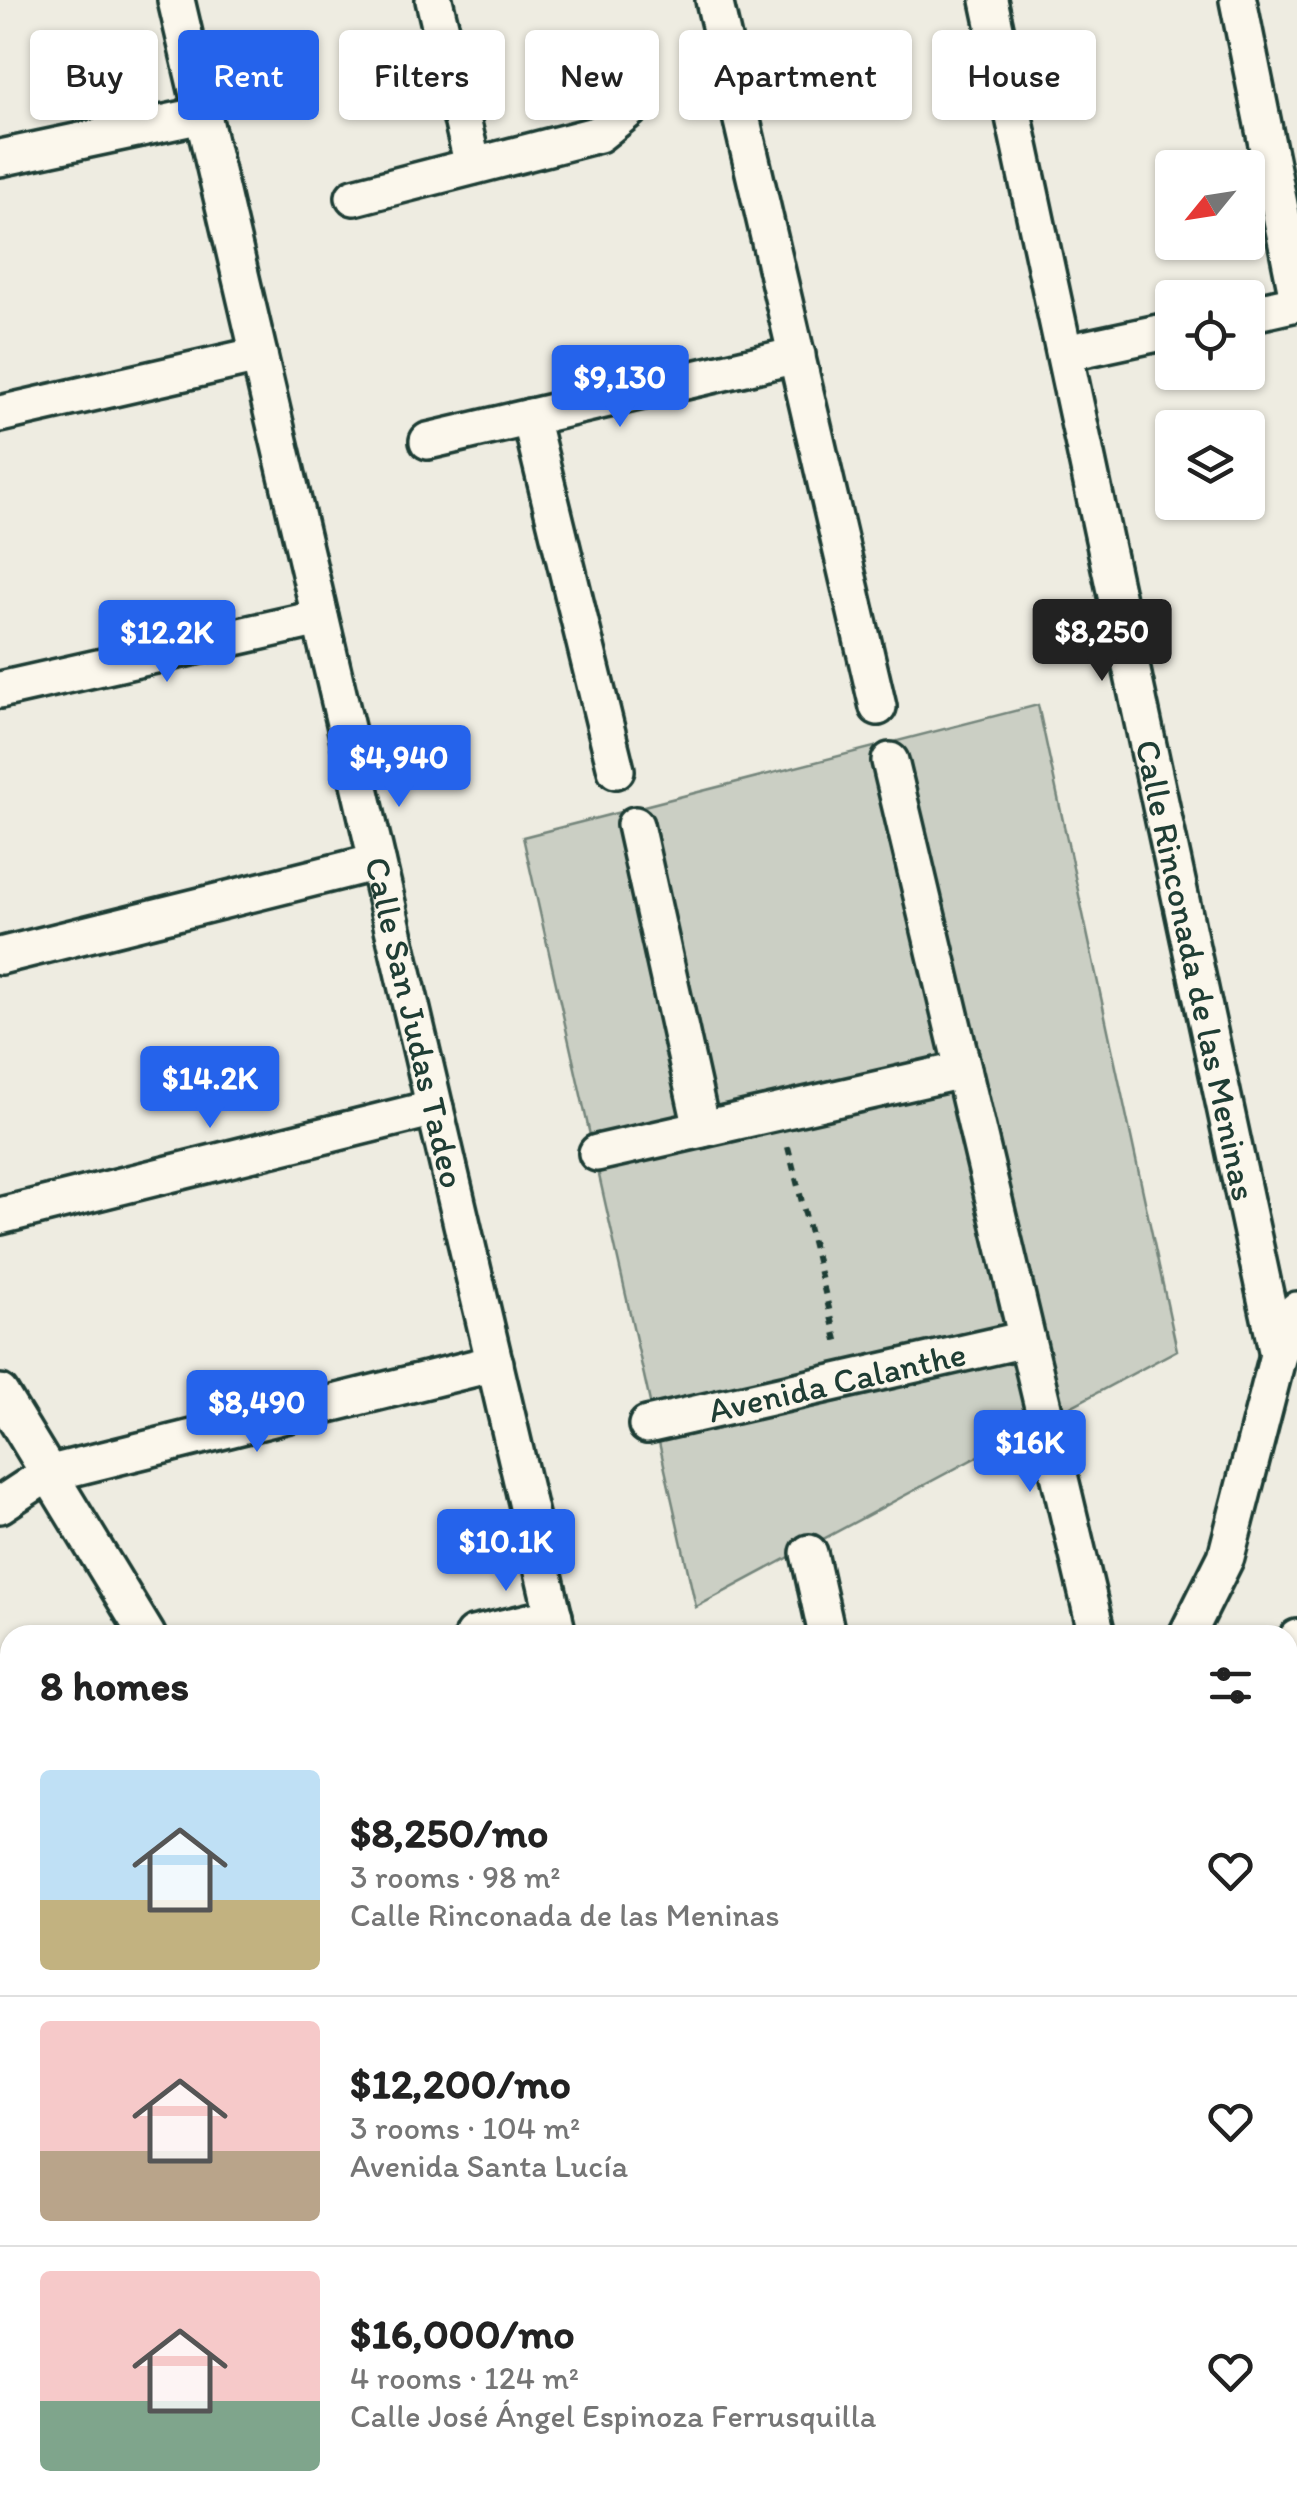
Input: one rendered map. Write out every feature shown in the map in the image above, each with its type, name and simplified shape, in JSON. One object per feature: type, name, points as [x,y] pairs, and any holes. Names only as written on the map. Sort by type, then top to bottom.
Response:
[{"type":"street","name":"Calle San Judas Tadeo","points":[[176,0],[183,30]]},
{"type":"street","points":[[434,0],[473,166]]},
{"type":"street","points":[[714,0],[878,708]]},
{"type":"street","name":"Calle Rinconada de las Meninas","points":[[989,0],[1278,1354]]},
{"type":"street","points":[[1238,0],[1297,294]]},
{"type":"street","points":[[0,158],[179,120]]},
{"type":"street","name":"Calle San Judas Tadeo","points":[[203,120],[556,1625]]},
{"type":"street","points":[[354,197],[599,134],[616,120]]},
{"type":"street","points":[[1265,310],[1297,303]]},
{"type":"street","points":[[1065,354],[1155,334]]},
{"type":"street","points":[[0,414],[259,355]]},
{"type":"street","points":[[428,441],[798,355]]},
{"type":"street","points":[[530,418],[616,770]]},
{"type":"street","points":[[0,690],[320,618]]},
{"type":"street","points":[[890,761],[1095,1625]]},
{"type":"street","points":[[635,825],[702,1130]]},
{"type":"street","points":[[0,956],[377,862]]},
{"type":"street","points":[[597,1154],[964,1070]]},
{"type":"street","points":[[0,1216],[435,1108]]},
{"type":"street","points":[[1192,1625],[1226,1557],[1278,1354],[1297,1310]]},
{"type":"street","name":"Avenida Calanthe","points":[[648,1424],[1026,1339]]},
{"type":"street","points":[[0,1505],[48,1474],[495,1363]]},
{"type":"street","points":[[0,1393],[141,1625]]},
{"type":"street","points":[[809,1553],[825,1625]]},
{"type":"path","points":[[779,1112],[847,1380]]},
{"type":"shaded area","points":[[1038,705],[1177,1350],[696,1607],[523,837]]}]
